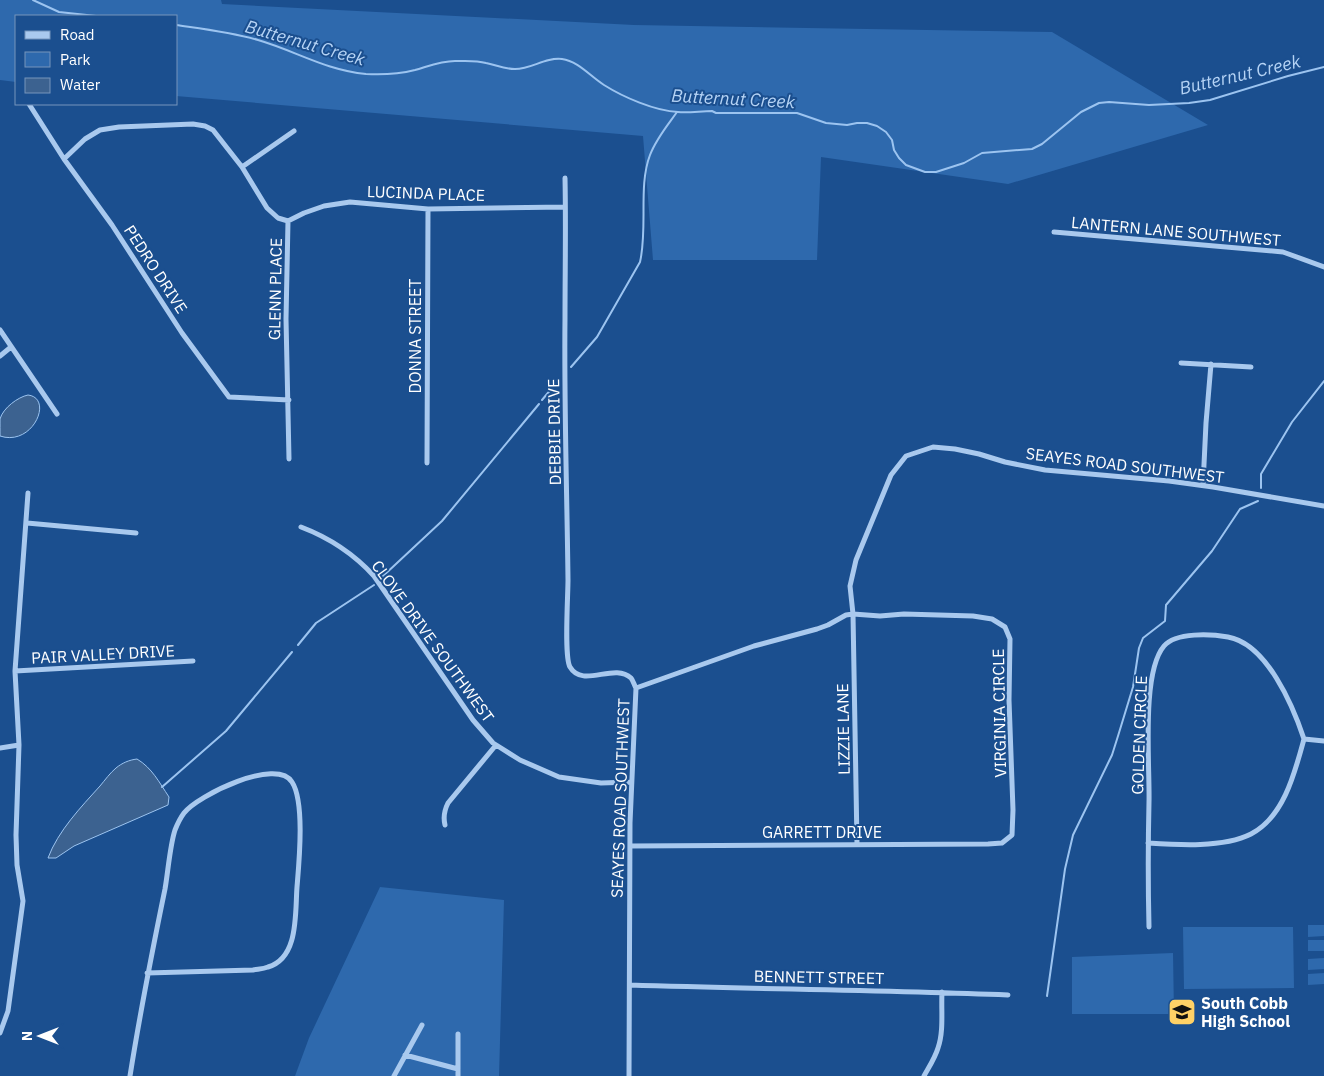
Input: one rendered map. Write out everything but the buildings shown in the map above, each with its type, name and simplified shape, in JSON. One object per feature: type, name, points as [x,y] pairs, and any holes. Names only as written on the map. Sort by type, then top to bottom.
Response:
[{"type":"street","name":"PEDRO DRIVE","points":[[30,105],[64,159],[96,201],[182,333],[228,397],[289,400]]},
{"type":"street","name":"GLENN PLACE","points":[[64,159],[85,139],[100,130],[119,127],[193,124],[205,126],[213,130],[242,167],[267,208],[278,218],[288,221],[286,319],[289,459]]},
{"type":"street","points":[[242,167],[294,131]]},
{"type":"street","name":"DEBBIE DRIVE","points":[[565,178],[567,654],[573,671],[586,676],[624,674],[631,678],[636,688]]},
{"type":"street","name":"LUCINDA PLACE","points":[[288,221],[324,206],[350,202],[428,209],[565,207]]},
{"type":"street","name":"DONNA STREET","points":[[427,463],[428,209]]},
{"type":"street","name":"LANTERN LANE SOUTHWEST","points":[[1054,232],[1283,252],[1324,267]]},
{"type":"street","points":[[0,330],[57,414]]},
{"type":"street","points":[[0,356],[11,346]]},
{"type":"street","points":[[1181,363],[1251,367]]},
{"type":"street","points":[[1204,485],[1206,423],[1211,364]]},
{"type":"street","name":"SEAYES ROAD SOUTHWEST","points":[[629,1076],[631,782],[636,688],[754,646],[817,629],[846,615],[854,614],[850,586],[861,545],[890,475],[906,456],[933,447],[955,449],[1045,470],[1204,485],[1324,506]]},
{"type":"street","points":[[0,1033],[8,1011],[23,901],[17,866],[16,835],[19,745],[15,671],[28,493]]},
{"type":"street","points":[[27,523],[136,533]]},
{"type":"street","name":"CLOVE DRIVE SOUTHWEST","points":[[301,527],[334,541],[358,559],[374,576],[472,720],[496,745],[520,760],[559,777],[580,781],[631,782]]},
{"type":"street","name":"VIRGINIA CIRCLE","points":[[854,614],[880,616],[904,614],[973,616],[992,619],[1005,627],[1010,639],[1009,700],[1013,810],[1012,835]]},
{"type":"street","name":"LIZZIE LANE","points":[[854,614],[857,844]]},
{"type":"street","name":"GOLDEN CIRCLE","points":[[1148,927],[1150,694],[1156,660],[1168,642],[1175,638],[1202,635],[1227,637],[1243,642],[1256,652],[1276,678],[1292,708],[1304,739]]},
{"type":"street","name":"PAIR VALLEY DRIVE","points":[[15,671],[193,661]]},
{"type":"street","points":[[1148,843],[1212,843],[1234,840],[1252,834],[1272,815],[1288,790],[1304,739],[1324,741]]},
{"type":"street","points":[[0,748],[19,745]]},
{"type":"street","points":[[446,825],[444,818],[448,803],[496,745]]},
{"type":"street","points":[[130,1076],[147,973],[175,830],[184,813],[216,790],[245,779],[272,774],[284,775],[292,781],[299,808],[298,870],[294,929],[289,951],[277,963],[269,967],[231,971],[147,973]]},
{"type":"street","name":"GARRETT DRIVE","points":[[630,846],[988,844],[1002,843],[1012,835]]},
{"type":"street","name":"BENNETT STREET","points":[[630,985],[1008,995]]},
{"type":"street","points":[[924,1076],[939,1047],[942,992]]},
{"type":"street","points":[[394,1076],[422,1025]]},
{"type":"street","points":[[458,1034],[458,1076]]},
{"type":"street","points":[[405,1055],[458,1069]]},
{"type":"green space","points":[[0,0],[221,0],[222,4],[634,25],[1052,32],[1208,125],[1008,184],[821,157],[817,260],[653,260],[643,136],[178,96],[178,15],[15,15],[15,82],[0,80]]},
{"type":"green space","points":[[380,887],[504,900],[499,1076],[295,1076],[309,1038]]},
{"type":"green space","points":[[1308,925],[1324,925],[1324,936],[1308,937]]},
{"type":"green space","points":[[1183,927],[1293,927],[1294,988],[1184,989]]},
{"type":"green space","points":[[1308,940],[1324,940],[1324,951],[1308,951]]},
{"type":"green space","points":[[1173,953],[1174,1014],[1072,1014],[1072,957]]},
{"type":"green space","points":[[1324,958],[1324,969],[1308,970],[1308,959]]},
{"type":"green space","points":[[1324,973],[1324,984],[1308,985],[1308,974]]},
{"type":"water","points":[[28,395],[36,398],[39,404],[36,421],[22,435],[12,438],[0,436],[0,419],[4,411],[16,401]]},
{"type":"water","points":[[137,759],[151,771],[169,797],[168,805],[74,846],[56,858],[48,858],[64,829],[110,774],[123,763]]},
{"type":"waterway","name":"Butternut Creek","points":[[33,0],[59,12],[87,15]]},
{"type":"waterway","name":"Butternut Creek","points":[[178,25],[248,37],[272,44],[337,69],[366,74],[403,72],[450,61],[478,61],[515,69],[550,60],[568,60],[620,94],[659,109],[682,112],[712,111],[716,113],[797,113],[826,123],[847,125],[867,123],[877,126],[886,132],[892,140],[894,150],[906,165],[925,172],[936,172],[964,163],[982,153],[1032,149],[1042,144],[1081,112],[1099,103],[1149,105],[1210,100],[1324,67]]},
{"type":"waterway","points":[[571,367],[597,337],[640,262],[646,167],[655,144],[677,112]]},
{"type":"waterway","points":[[1261,488],[1261,474],[1292,422],[1324,381]]},
{"type":"waterway","points":[[542,400],[557,382]]},
{"type":"waterway","points":[[382,577],[442,521],[539,404]]},
{"type":"waterway","points":[[1047,996],[1065,869],[1073,835],[1112,755],[1133,687],[1139,648],[1143,638],[1165,621],[1166,605],[1212,551],[1240,509],[1258,501]]},
{"type":"waterway","points":[[298,645],[316,623],[374,585]]},
{"type":"waterway","points":[[162,787],[226,731],[292,652]]},
{"type":"place","name":"South Cobb High School","points":[[1182,1012]]}]
